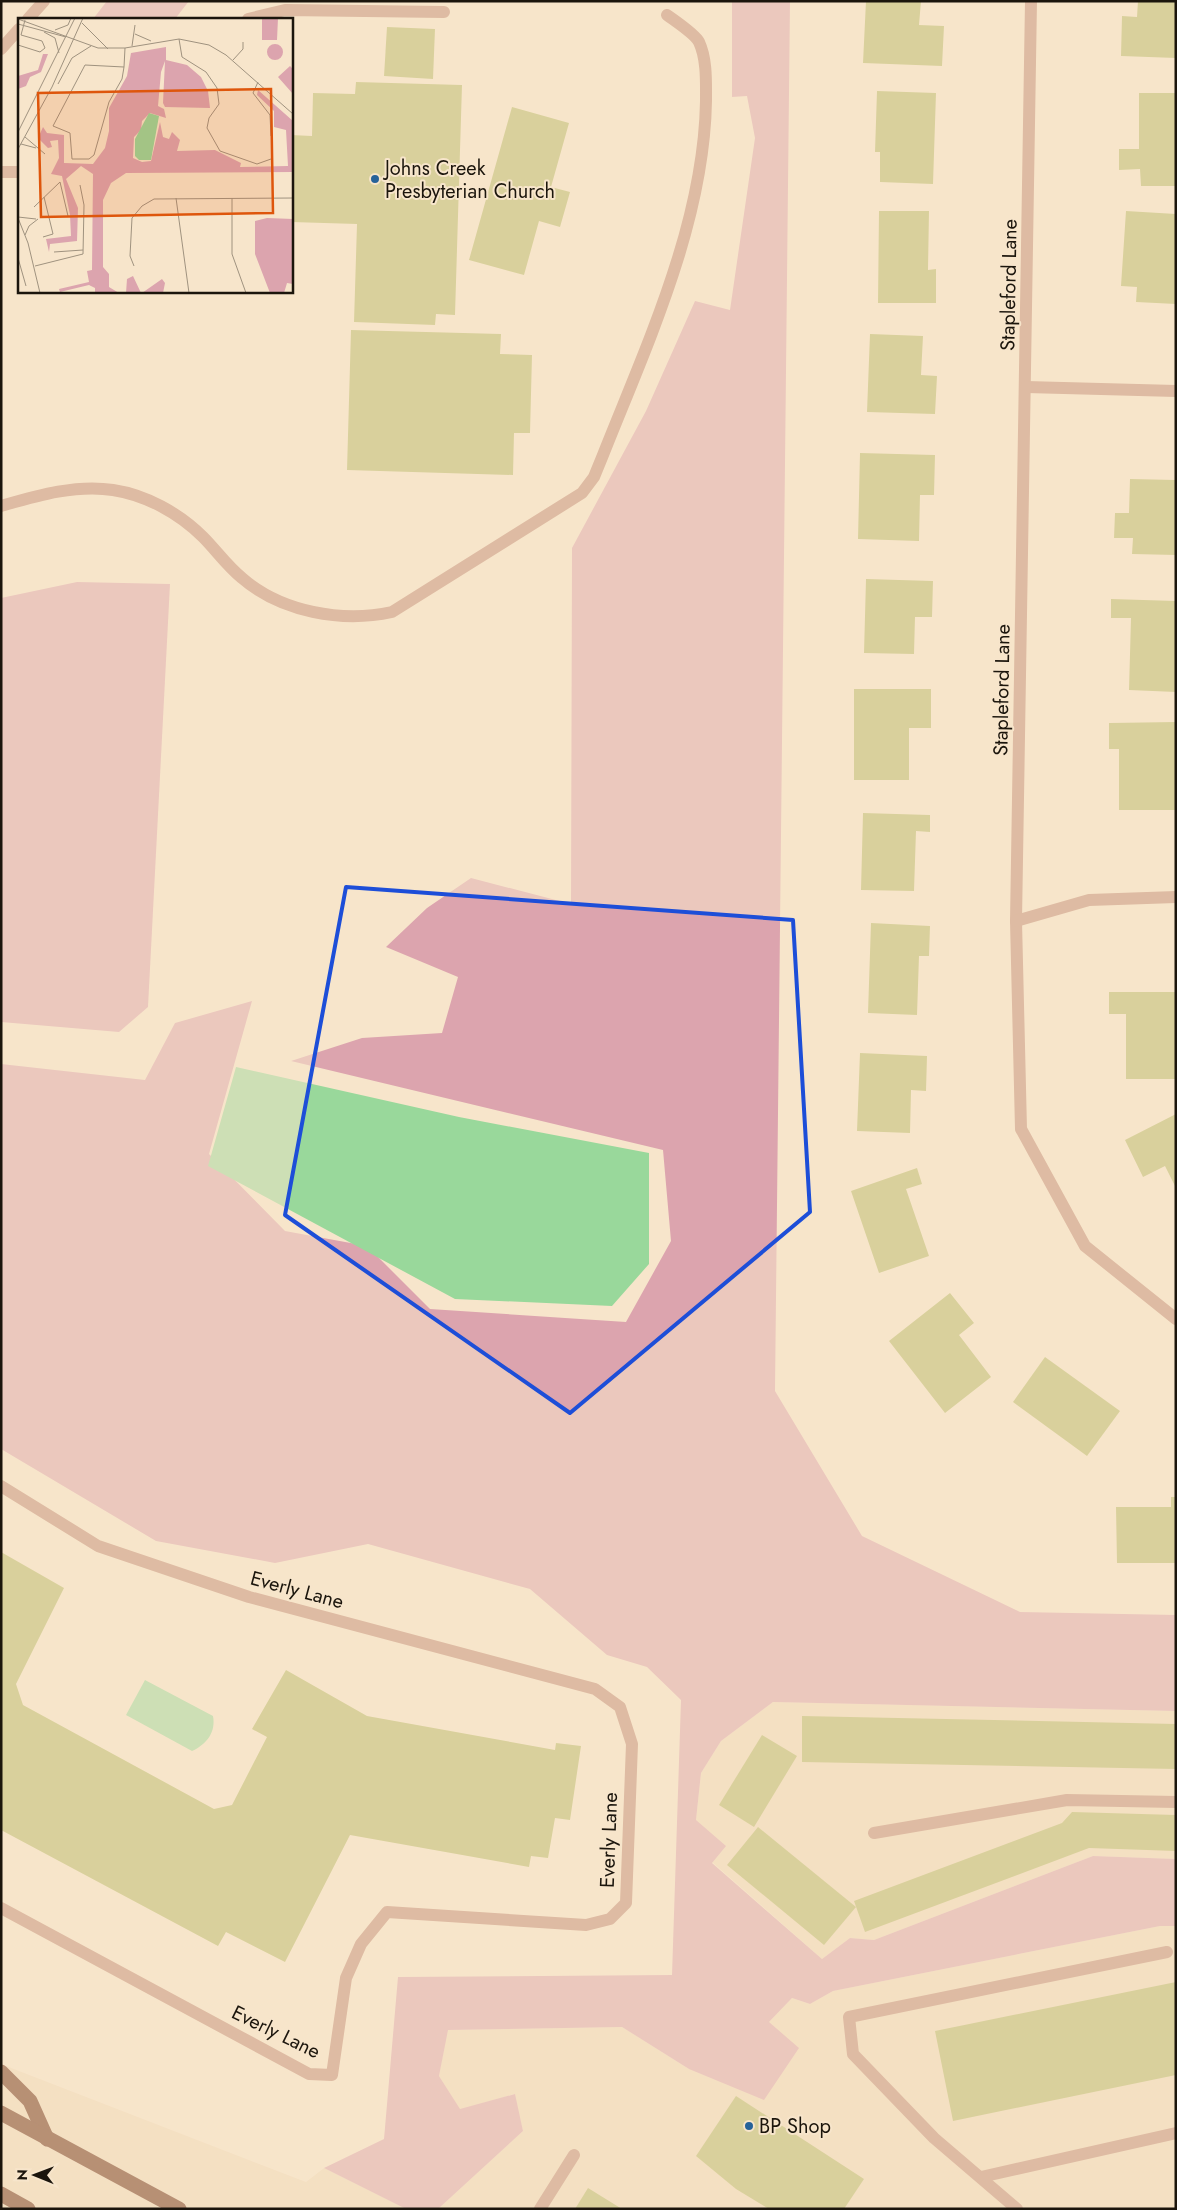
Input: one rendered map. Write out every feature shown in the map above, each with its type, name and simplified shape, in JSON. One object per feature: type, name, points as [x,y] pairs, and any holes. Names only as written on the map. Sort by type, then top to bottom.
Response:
[{"type":"highway","points":[[1,2072],[30,2101],[46,2139]]},
{"type":"highway","points":[[1,2113],[46,2139],[179,2209]]},
{"type":"highway","points":[[1,2194],[28,2209]]},
{"type":"street","points":[[29,18],[44,1]]},
{"type":"street","name":"Stapleford Lane","points":[[1031,1],[1016,921],[1020,1129],[1085,1246],[1176,1319]]},
{"type":"street","points":[[252,18],[285,10],[444,12]]},
{"type":"street","points":[[1,506],[48,494],[88,488],[115,490],[134,495],[172,512],[189,525],[242,578],[261,592],[289,605],[357,617],[392,612],[582,493],[594,477],[668,292],[683,241],[704,149],[706,87],[704,58],[698,40],[667,15]]},
{"type":"street","points":[[1,49],[18,30]]},
{"type":"street","points":[[1,172],[18,172]]},
{"type":"street","points":[[1026,387],[1176,391]]},
{"type":"street","points":[[1016,921],[1089,900],[1176,897]]},
{"type":"street","name":"Everly Lane","points":[[1,1486],[98,1546],[249,1597],[594,1689],[620,1707],[632,1744],[626,1903],[610,1920],[586,1925],[387,1912],[361,1944],[346,1978],[332,2075],[309,2074],[1,1908]]},
{"type":"street","points":[[874,1834],[1067,1800],[1176,1802]]},
{"type":"street","points":[[1017,2209],[934,2138],[853,2054],[849,2017],[1167,1952]]},
{"type":"street","points":[[981,2177],[1176,2133]]},
{"type":"street","points":[[540,2209],[574,2155]]},
{"type":"highlighted area","points":[[346,887],[793,920],[810,1212],[570,1413],[285,1215]]},
{"type":"shaded area","points":[[107,1],[189,1],[176,18],[94,18]]},
{"type":"shaded area","points":[[732,1],[790,1],[775,1391],[862,1536],[1020,1612],[1176,1615],[1176,1711],[773,1702],[721,1741],[701,1773],[696,1820],[726,1846],[712,1863],[822,1959],[850,1938],[874,1940],[1093,1856],[1176,1859],[1176,1926],[1160,1926],[833,1991],[810,2004],[792,1998],[769,2022],[799,2048],[764,2100],[689,2069],[622,2027],[448,2030],[439,2076],[460,2109],[515,2094],[523,2131],[438,2209],[406,2209],[324,2168],[384,2139],[398,1977],[672,1975],[681,1700],[647,1667],[607,1655],[530,1589],[368,1544],[275,1563],[156,1541],[1,1449],[1,1064],[145,1080],[175,1023],[252,1001],[209,1154],[285,1231],[367,1246],[430,1309],[626,1322],[671,1241],[663,1150],[291,1061],[362,1038],[442,1033],[458,977],[386,947],[427,908],[471,878],[571,904],[572,548],[646,411],[695,301],[730,310],[755,138],[747,96],[732,97]]},
{"type":"shaded area","points":[[77,582],[170,584],[148,1007],[119,1032],[1,1022],[1,598]]},
{"type":"shaded area","points":[[236,1067],[459,1117],[649,1153],[649,1264],[612,1306],[455,1299],[208,1166]]},
{"type":"shaded area","points":[[145,1680],[213,1716],[212,1732],[202,1745],[192,1751],[126,1715]]},
{"type":"shaded area","points":[[773,1702],[1176,1711],[1176,1859],[1093,1856],[874,1940],[850,1938],[822,1959],[712,1862],[696,1820],[701,1773],[721,1741]]},
{"type":"shaded area","points":[[1160,1926],[1176,1926],[1176,2209],[438,2209],[523,2131],[514,2094],[460,2110],[439,2076],[447,2030],[622,2027],[689,2069],[769,2022],[792,1998],[810,2004],[833,1991]]},
{"type":"shaded area","points":[[1,2064],[306,2182],[324,2168],[406,2209],[1,2209]]},
{"type":"building","points":[[866,1],[921,1],[919,25],[944,26],[942,66],[863,63]]},
{"type":"building","points":[[1138,1],[1176,1],[1176,58],[1121,56],[1122,16],[1137,17]]},
{"type":"building","points":[[387,27],[435,29],[433,79],[384,76]]},
{"type":"building","name":"Johns Creek Presbyterian Church","points":[[356,82],[462,85],[455,315],[436,314],[435,325],[354,322],[357,224],[292,222],[292,135],[312,136],[313,93],[355,94]]},
{"type":"building","points":[[877,91],[936,93],[933,184],[880,182],[880,152],[875,152]]},
{"type":"building","points":[[1139,93],[1176,93],[1176,186],[1141,186],[1140,169],[1119,170],[1119,149],[1139,149]]},
{"type":"building","points":[[512,107],[569,123],[551,187],[570,192],[560,227],[539,221],[524,275],[469,260]]},
{"type":"building","points":[[879,211],[929,211],[928,270],[936,269],[936,303],[878,303]]},
{"type":"building","points":[[1126,211],[1176,214],[1176,304],[1136,302],[1137,287],[1121,286]]},
{"type":"building","points":[[351,330],[501,334],[500,354],[532,355],[530,433],[514,433],[513,475],[347,470]]},
{"type":"building","points":[[870,334],[923,336],[921,375],[937,376],[935,414],[867,412]]},
{"type":"building","points":[[860,453],[935,455],[934,495],[920,495],[919,541],[858,539]]},
{"type":"building","points":[[1130,479],[1176,480],[1176,555],[1132,554],[1133,538],[1114,538],[1115,513],[1129,513]]},
{"type":"building","points":[[866,579],[933,581],[932,617],[915,617],[914,654],[864,653]]},
{"type":"building","points":[[1111,599],[1176,601],[1176,692],[1129,690],[1131,618],[1111,618]]},
{"type":"building","points":[[854,689],[931,689],[931,728],[909,728],[909,780],[854,780]]},
{"type":"building","points":[[1176,722],[1176,810],[1119,810],[1119,749],[1109,749],[1109,723]]},
{"type":"building","points":[[863,813],[930,815],[930,832],[916,831],[914,891],[861,890]]},
{"type":"building","points":[[871,923],[930,926],[929,956],[919,956],[917,1015],[868,1013]]},
{"type":"building","points":[[1109,992],[1176,992],[1176,1079],[1126,1079],[1126,1014],[1109,1014]]},
{"type":"building","points":[[860,1053],[927,1056],[926,1091],[911,1090],[910,1133],[857,1131]]},
{"type":"building","points":[[1176,1114],[1176,1188],[1165,1166],[1143,1177],[1125,1140]]},
{"type":"building","points":[[917,1168],[922,1184],[906,1189],[929,1256],[879,1273],[851,1191]]},
{"type":"building","points":[[950,1293],[974,1323],[959,1335],[991,1377],[945,1413],[889,1341]]},
{"type":"building","points":[[1045,1357],[1120,1411],[1087,1456],[1013,1402]]},
{"type":"building","points":[[1171,1497],[1176,1497],[1176,1563],[1117,1563],[1116,1507],[1171,1507]]},
{"type":"building","points":[[1,1552],[64,1588],[16,1684],[23,1705],[214,1809],[232,1805],[267,1737],[252,1729],[286,1670],[367,1716],[555,1750],[556,1743],[581,1746],[570,1820],[555,1818],[548,1858],[531,1856],[529,1867],[350,1835],[285,1962],[226,1932],[218,1946],[1,1830]]},
{"type":"building","points":[[802,1716],[1176,1724],[1176,1769],[802,1762]]},
{"type":"building","points":[[762,1735],[797,1756],[754,1827],[719,1805]]},
{"type":"building","points":[[1072,1812],[1176,1815],[1176,1851],[1089,1848],[865,1932],[854,1901],[1062,1823]]},
{"type":"building","points":[[758,1827],[856,1907],[824,1945],[727,1865]]},
{"type":"building","points":[[1176,1982],[1176,2075],[953,2121],[935,2031]]},
{"type":"building","name":"BP Shop","points":[[736,2096],[864,2179],[844,2209],[769,2209],[736,2189],[696,2156]]},
{"type":"building","points":[[588,2188],[622,2209],[575,2209]]},
{"type":"place","name":"Johns Creek Presbyterian Church","points":[[375,179]]},
{"type":"place","name":"BP Shop","points":[[749,2126]]}]
